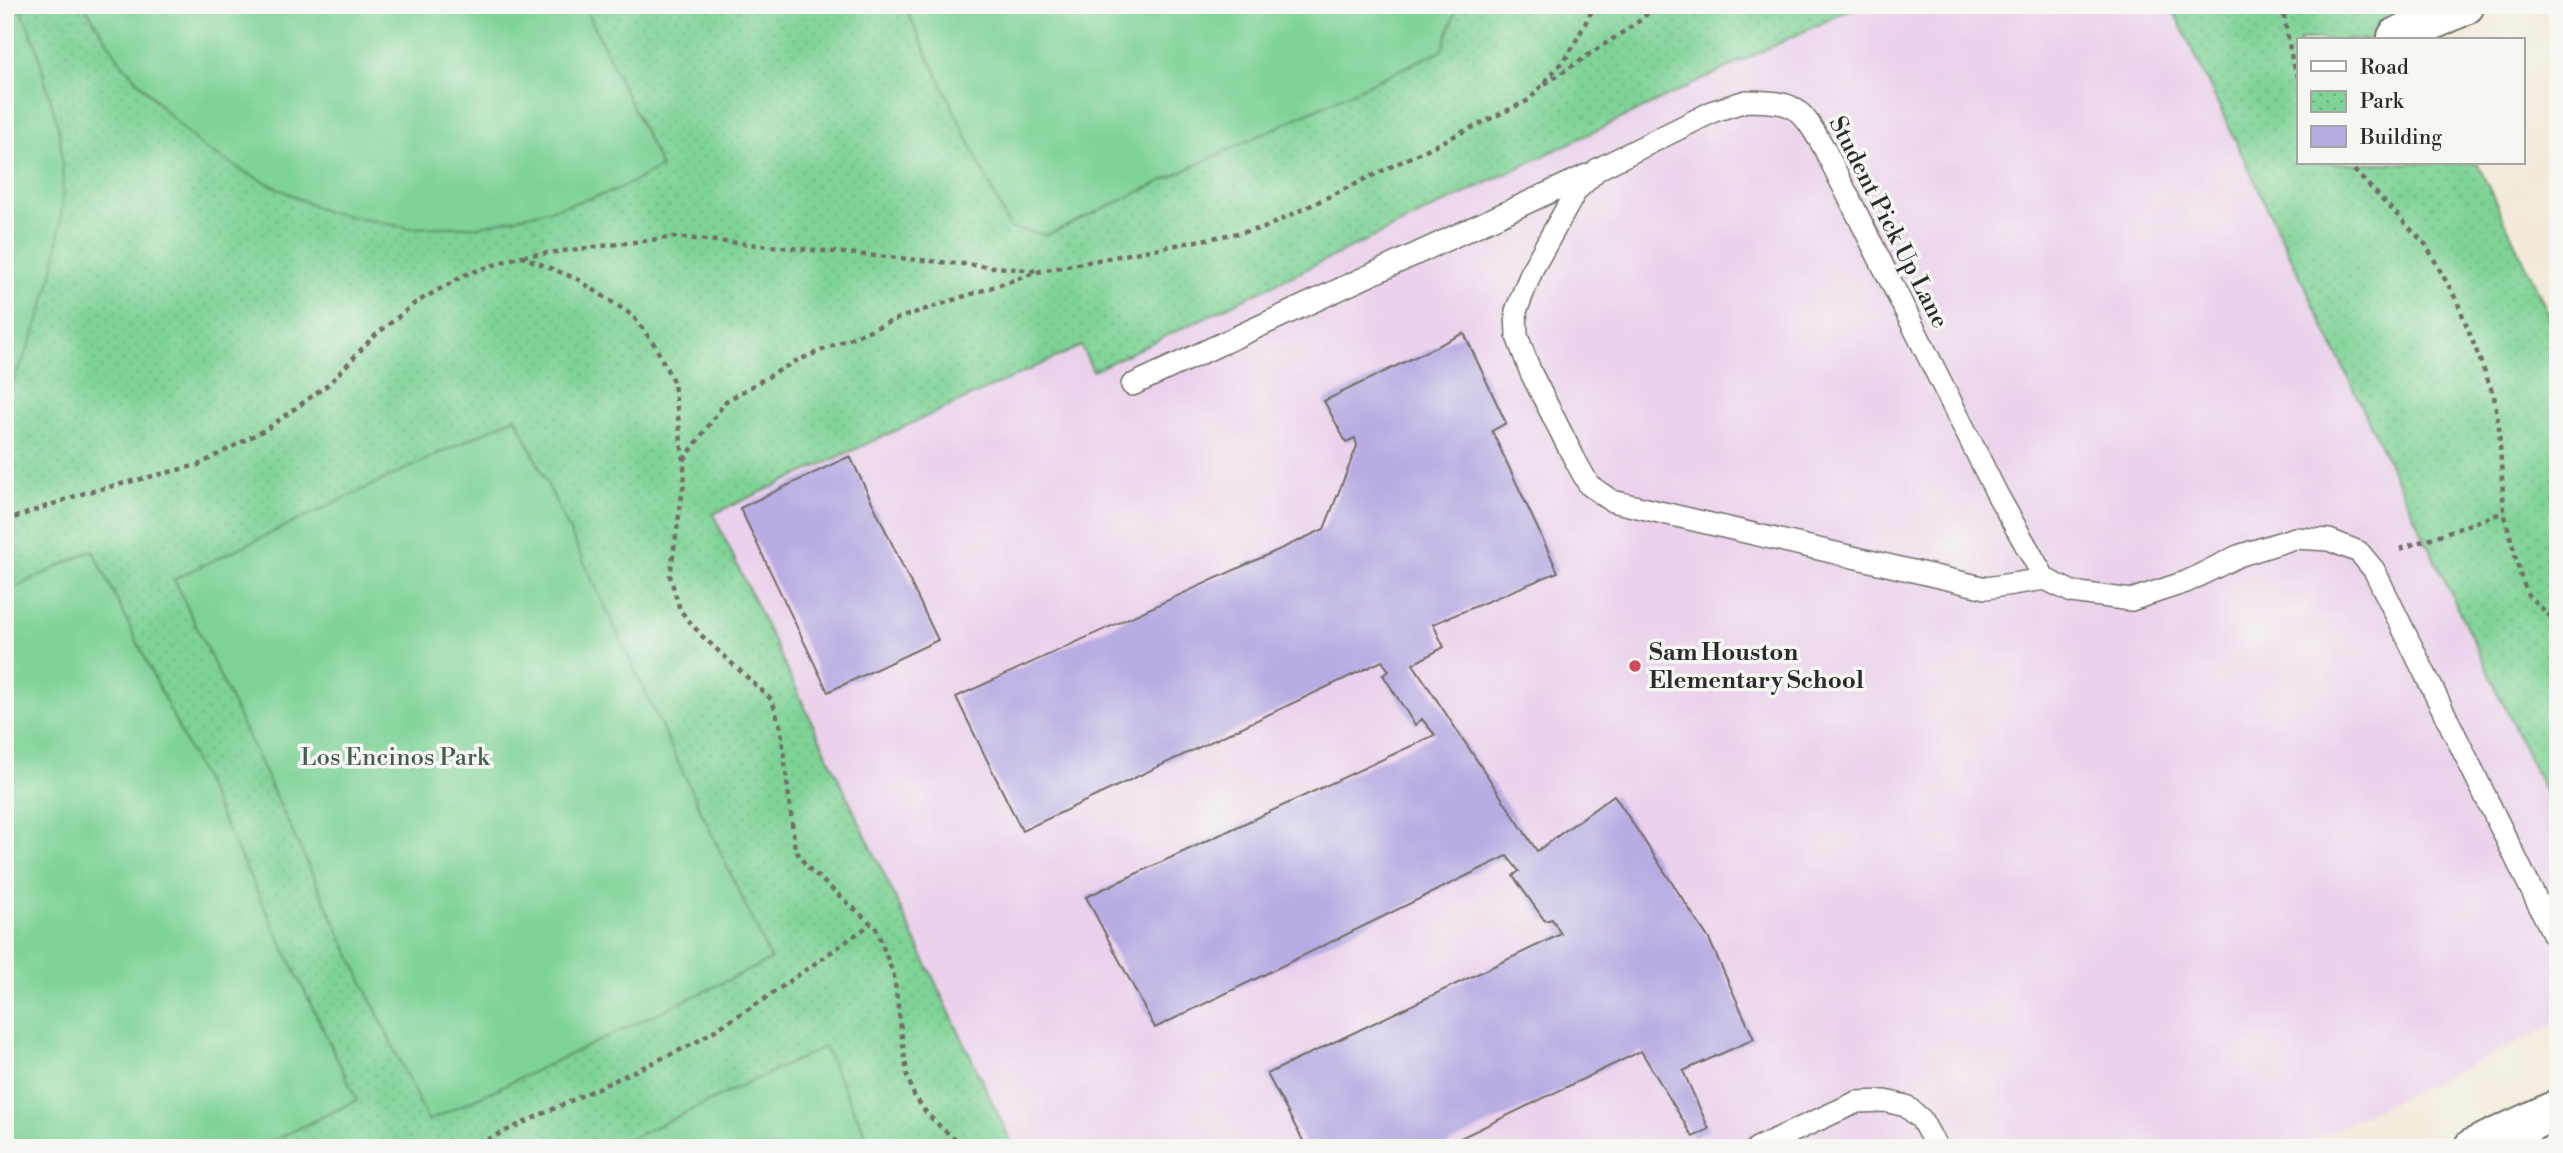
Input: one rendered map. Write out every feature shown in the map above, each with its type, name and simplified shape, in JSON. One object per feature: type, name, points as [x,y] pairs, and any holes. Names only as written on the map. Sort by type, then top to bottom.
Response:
[{"type":"street","points":[[2397,37],[2465,5]]},
{"type":"street","points":[[2473,1148],[2558,1109]]},
{"type":"lane","name":"Student Pick Up Lane","points":[[1746,101],[1782,102],[1805,116],[1824,148],[1998,496],[2045,579],[1986,588],[1612,501],[1589,485],[1531,373],[1517,336],[1516,311],[1533,268],[1576,191],[1598,169],[1714,111],[1746,101]]},
{"type":"lane","points":[[1132,385],[1598,169]]},
{"type":"lane","points":[[2045,579],[2072,592],[2131,600],[2186,582],[2238,556],[2295,538],[2329,540],[2359,552],[2374,570],[2558,944]]},
{"type":"lane","points":[[1757,1148],[1857,1102],[1885,1101],[1906,1106],[1921,1119],[1937,1148]]},
{"type":"path","points":[[684,461],[726,401],[794,362],[899,318],[1041,271],[1264,228],[1529,100],[1569,54],[1595,5]]},
{"type":"path","points":[[1539,88],[1638,22],[1657,5]]},
{"type":"path","points":[[2282,5],[2297,74]]},
{"type":"path","points":[[2348,164],[2426,245],[2457,301],[2494,396],[2499,428],[2504,512],[2520,574],[2528,595],[2558,624]]},
{"type":"path","points":[[5,521],[85,492],[198,465],[268,428],[329,384],[371,339],[415,303],[467,274],[521,256],[674,237],[1041,271]]},
{"type":"path","points":[[521,256],[579,280],[633,316],[654,344],[674,383],[685,475],[670,576],[680,610],[701,635],[772,700],[781,729],[795,849],[807,867],[876,928],[894,976],[907,1075],[914,1095],[928,1115],[964,1148]]},
{"type":"path","points":[[2366,561],[2504,512]]},
{"type":"path","points":[[469,1148],[693,1044],[763,1000],[871,924]]},
{"type":"shaded area","name":"Sam Houston Elementary School","points":[[1859,5],[2171,5],[2558,819],[2558,1023],[2296,1148],[1014,1148],[713,514],[1081,346],[1094,371]]},
{"type":"green space","name":"Los Encinos Park","points":[[5,5],[1859,5],[1093,371],[1081,346],[713,514],[1014,1148],[5,1148]]},
{"type":"green space","points":[[5,5],[17,5],[34,41],[59,130],[63,170],[59,238],[53,271],[33,335],[5,395]]},
{"type":"green space","points":[[84,5],[584,5],[661,167],[615,191],[482,226],[409,228],[324,211],[245,172],[201,146],[121,62]]},
{"type":"green space","points":[[904,5],[1458,5],[1442,50],[1047,235],[1010,228]]},
{"type":"green space","points":[[2171,5],[2403,5],[2418,38],[2297,38],[2297,164],[2477,164],[2558,333],[2558,819]]},
{"type":"green space","points":[[516,417],[771,960],[428,1121],[174,579]]},
{"type":"green space","points":[[93,550],[357,1100],[258,1148],[5,1148],[5,592]]},
{"type":"green space","points":[[824,1047],[872,1148],[611,1148]]},
{"type":"building","points":[[1464,333],[1506,423],[1492,431],[1558,572],[1433,624],[1444,647],[1413,664],[1537,851],[1614,795],[1709,939],[1754,1039],[1683,1071],[1709,1129],[1693,1137],[1641,1051],[1440,1148],[1307,1148],[1267,1074],[1561,934],[1552,919],[1545,921],[1513,876],[1519,871],[1507,856],[1155,1028],[1086,897],[1435,735],[1422,719],[1415,725],[1383,675],[1389,671],[1382,661],[1022,831],[956,697],[1324,529],[1357,446],[1355,438],[1346,442],[1324,401]]},
{"type":"building","points":[[850,456],[938,640],[828,692],[740,508]]},
{"type":"place","name":"Sam Houston Elementary School","points":[[1635,666]]}]
